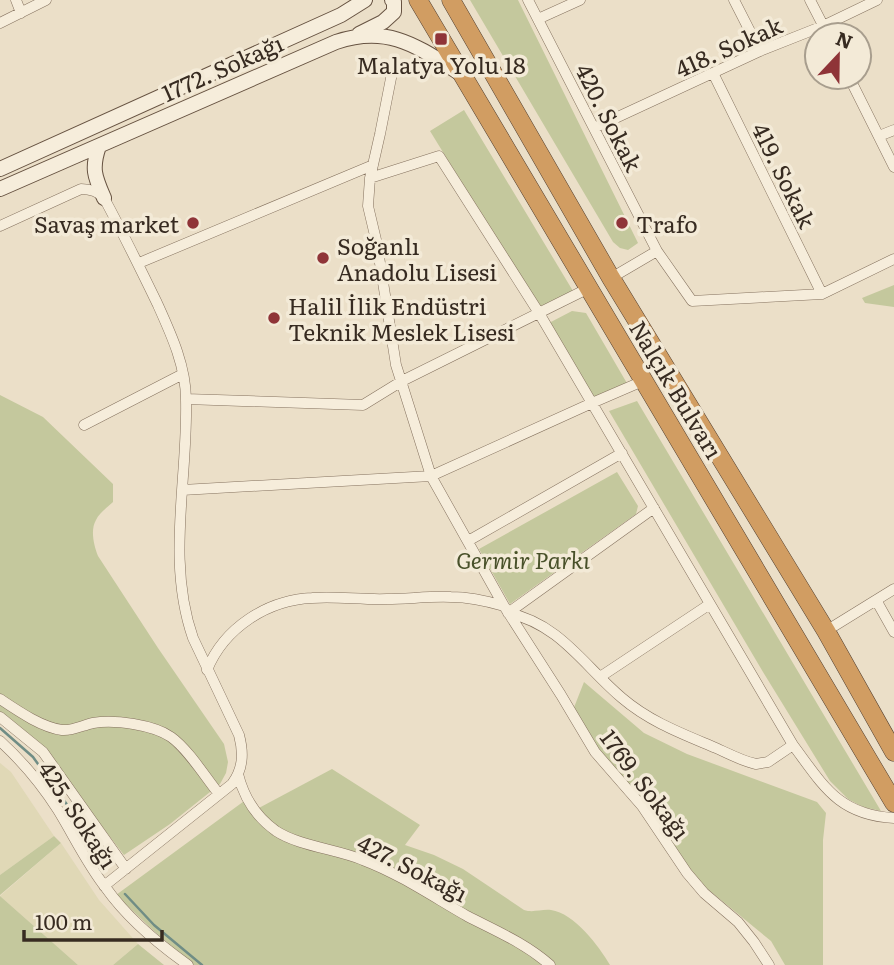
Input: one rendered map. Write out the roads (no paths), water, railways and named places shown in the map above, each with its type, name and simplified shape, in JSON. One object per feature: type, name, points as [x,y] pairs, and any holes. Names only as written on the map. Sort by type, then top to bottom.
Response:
[{"type":"highway","name":"Nalçık Bulvarı","points":[[418,0],[894,803]]},
{"type":"highway","name":"Nalçık Bulvarı","points":[[451,0],[611,278],[826,631],[894,752]]},
{"type":"street","points":[[16,0],[22,13]]},
{"type":"street","points":[[0,23],[46,0]]},
{"type":"street","points":[[354,36],[383,22],[394,12],[392,0]]},
{"type":"street","name":"420. Sokak","points":[[528,0],[657,251],[692,301],[822,294]]},
{"type":"street","points":[[538,19],[580,0]]},
{"type":"street","points":[[734,0],[760,51]]},
{"type":"street","points":[[810,0],[821,21]]},
{"type":"street","name":"418. Sokak","points":[[841,21],[877,0]]},
{"type":"street","name":"1772. Sokağı","points":[[0,169],[341,15],[359,3]]},
{"type":"street","name":"1772. Sokağı","points":[[0,189],[354,36],[380,35],[413,44],[463,75]]},
{"type":"street","name":"418. Sokak","points":[[594,128],[760,51],[803,37]]},
{"type":"street","name":"1769. Sokağı","points":[[394,63],[368,197],[396,365],[431,476],[506,610],[594,752],[642,806],[687,873],[738,922],[769,965]]},
{"type":"street","name":"419. Sokak","points":[[713,73],[822,294]]},
{"type":"street","points":[[856,91],[894,167]]},
{"type":"street","points":[[879,136],[894,130]]},
{"type":"street","points":[[99,146],[94,159],[94,173],[104,198],[139,263],[173,340],[183,374],[186,399],[181,593],[190,631],[239,735],[243,757],[239,774],[232,784],[104,886]]},
{"type":"street","points":[[370,178],[439,156],[539,313],[793,745],[836,799],[863,813],[894,818]]},
{"type":"street","points":[[58,164],[77,165],[94,173]]},
{"type":"street","points":[[139,263],[373,164]]},
{"type":"street","points":[[0,226],[81,190],[97,192],[104,198]]},
{"type":"street","points":[[611,278],[657,251]]},
{"type":"street","points":[[822,294],[894,259]]},
{"type":"street","points":[[186,399],[363,405],[402,381],[589,288]]},
{"type":"street","points":[[84,425],[183,374]]},
{"type":"street","points":[[182,490],[431,476],[643,381]]},
{"type":"street","points":[[468,541],[622,453]]},
{"type":"street","points":[[506,610],[654,508]]},
{"type":"street","points":[[826,631],[894,590]]},
{"type":"street","points":[[208,670],[223,641],[239,626],[270,608],[292,600],[312,597],[384,600],[451,597],[478,600],[549,629],[624,700],[651,719],[678,733],[751,764],[768,762],[793,745]]},
{"type":"street","points":[[876,600],[894,632]]},
{"type":"street","points":[[600,677],[710,604]]},
{"type":"street","points":[[0,699],[48,726],[65,730],[103,722],[158,730],[181,746],[219,794]]},
{"type":"street","points":[[0,717],[43,752],[126,869]]},
{"type":"street","name":"425. Sokağı","points":[[0,741],[45,791],[104,886],[138,925],[188,965]]},
{"type":"street","name":"427. Sokağı","points":[[239,774],[244,793],[254,810],[267,824],[283,835],[342,852],[387,870],[523,944],[550,965]]},
{"type":"waterway","points":[[0,728],[33,757],[107,866]]},
{"type":"waterway","points":[[125,894],[154,925],[202,965]]},
{"type":"place","name":"Malatya Yolu 18","points":[[441,39]]},
{"type":"place","name":"Savaş market","points":[[193,223]]},
{"type":"place","name":"Trafo","points":[[622,223]]},
{"type":"place","name":"Soğanlı Anadolu Lisesi","points":[[323,258]]},
{"type":"place","name":"Halil İlik Endüstri Teknik Meslek Lisesi","points":[[274,318]]},
{"type":"park label","name":"Germir Parkı","points":[[523,559]]}]
